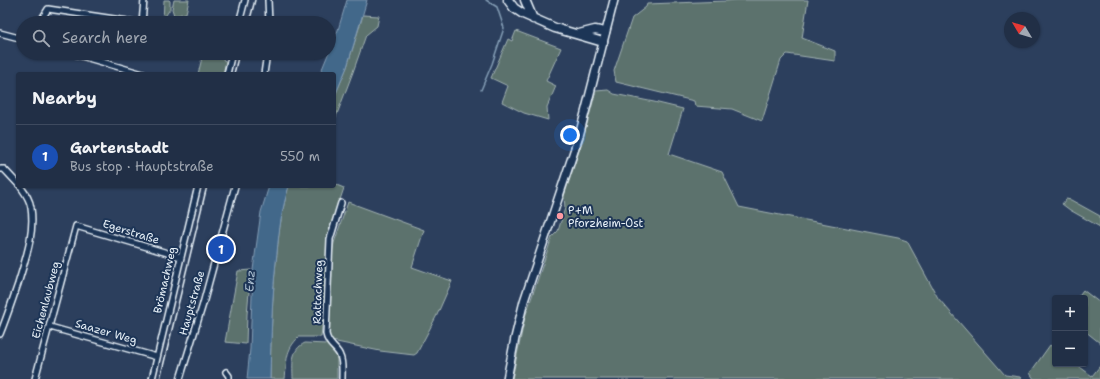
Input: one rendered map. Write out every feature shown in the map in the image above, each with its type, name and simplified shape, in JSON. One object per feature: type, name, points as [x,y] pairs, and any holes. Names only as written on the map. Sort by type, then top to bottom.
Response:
[{"type":"highway","points":[[508,0],[514,8],[533,19],[603,42]]},
{"type":"highway","points":[[525,0],[533,19]]},
{"type":"highway","points":[[575,34],[606,28]]},
{"type":"main road","points":[[507,379],[524,301],[579,136],[614,0]]},
{"type":"street","points":[[142,16],[144,0]]},
{"type":"street","points":[[242,16],[245,0]]},
{"type":"street","points":[[268,0],[269,16]]},
{"type":"street","points":[[44,16],[48,9],[94,16]]},
{"type":"street","points":[[0,33],[16,37]]},
{"type":"street","points":[[95,60],[136,72]]},
{"type":"street","points":[[227,72],[230,60]]},
{"type":"street","points":[[264,72],[266,60]]},
{"type":"street","points":[[0,169],[4,169],[16,182]]},
{"type":"street","points":[[0,334],[8,317],[25,261],[31,233],[31,208],[28,197],[21,188]]},
{"type":"street","name":"Brömachweg","points":[[152,379],[198,188]]},
{"type":"street","name":"Hauptstraße","points":[[180,379],[201,311],[234,188]]},
{"type":"street","name":"Rattachweg","points":[[341,202],[330,239],[326,334],[328,342],[340,354],[342,379]]},
{"type":"street","name":"Egerstraße","points":[[76,226],[181,257]]},
{"type":"street","name":"Eichenlaubweg","points":[[35,379],[76,226]]},
{"type":"street","name":"Saazer Weg","points":[[50,327],[157,357]]},
{"type":"street","points":[[226,372],[229,379]]},
{"type":"green space","points":[[164,0],[169,0],[170,9],[165,16],[163,16]]},
{"type":"green space","points":[[174,0],[189,0],[186,13],[174,15],[172,9]]},
{"type":"green space","points":[[737,0],[808,0],[802,38],[835,51],[835,61],[787,54],[781,60],[762,121],[732,109],[695,106],[694,101],[616,82],[614,71],[632,18],[646,7],[647,4]]},
{"type":"green space","points":[[363,15],[379,16],[377,26],[366,35],[336,117],[336,93],[347,67]]},
{"type":"green space","points":[[516,31],[561,48],[546,81],[556,86],[547,107],[548,120],[524,113],[502,102],[508,86],[491,78],[508,39],[512,41]]},
{"type":"green space","points":[[202,60],[226,61],[223,72],[198,72]]},
{"type":"green space","points":[[608,90],[614,94],[683,109],[669,154],[722,172],[739,207],[907,241],[938,298],[1005,375],[1020,377],[1021,379],[512,379],[525,317],[552,237],[558,231],[565,208],[564,196],[582,142],[596,91]]},
{"type":"green space","points":[[336,185],[344,188],[327,238],[326,285],[321,337],[299,337],[289,351],[285,379],[270,379],[275,269],[284,203],[288,188],[336,188]]},
{"type":"green space","points":[[1066,199],[1071,200],[1100,216],[1100,227],[1062,204]]},
{"type":"green space","points":[[348,202],[424,230],[412,267],[452,281],[437,315],[417,353],[414,355],[380,351],[327,340],[329,268],[334,243]]},
{"type":"green space","points":[[251,270],[246,344],[225,342],[238,271]]},
{"type":"green space","points":[[1083,290],[1100,303],[1100,343],[1088,333],[1088,295],[1079,295]]},
{"type":"green space","points":[[305,343],[326,344],[337,357],[337,379],[293,379],[293,358],[300,346]]},
{"type":"green space","points":[[1050,345],[1052,347],[1052,367],[1080,367],[1092,376],[1100,366],[1100,379],[1034,379],[1030,373]]},
{"type":"water","points":[[347,0],[367,0],[347,67],[336,93],[336,72],[321,72],[326,60],[336,60],[336,35]]},
{"type":"water","points":[[268,188],[288,188],[281,219],[275,269],[270,379],[247,379],[250,349],[253,270],[261,212]]},
{"type":"waterway","points":[[481,90],[492,64],[504,28],[497,7],[486,0]]},
{"type":"railway","points":[[251,16],[255,0]]},
{"type":"railway","points":[[234,72],[237,60]]},
{"type":"railway","points":[[160,379],[207,188]]},
{"type":"place","name":"P+M Pforzheim-Ost","points":[[560,216]]},
{"type":"place","name":"Gartenstadt","points":[[221,249]]},
{"type":"water label","name":"Enz","points":[[250,281]]}]
